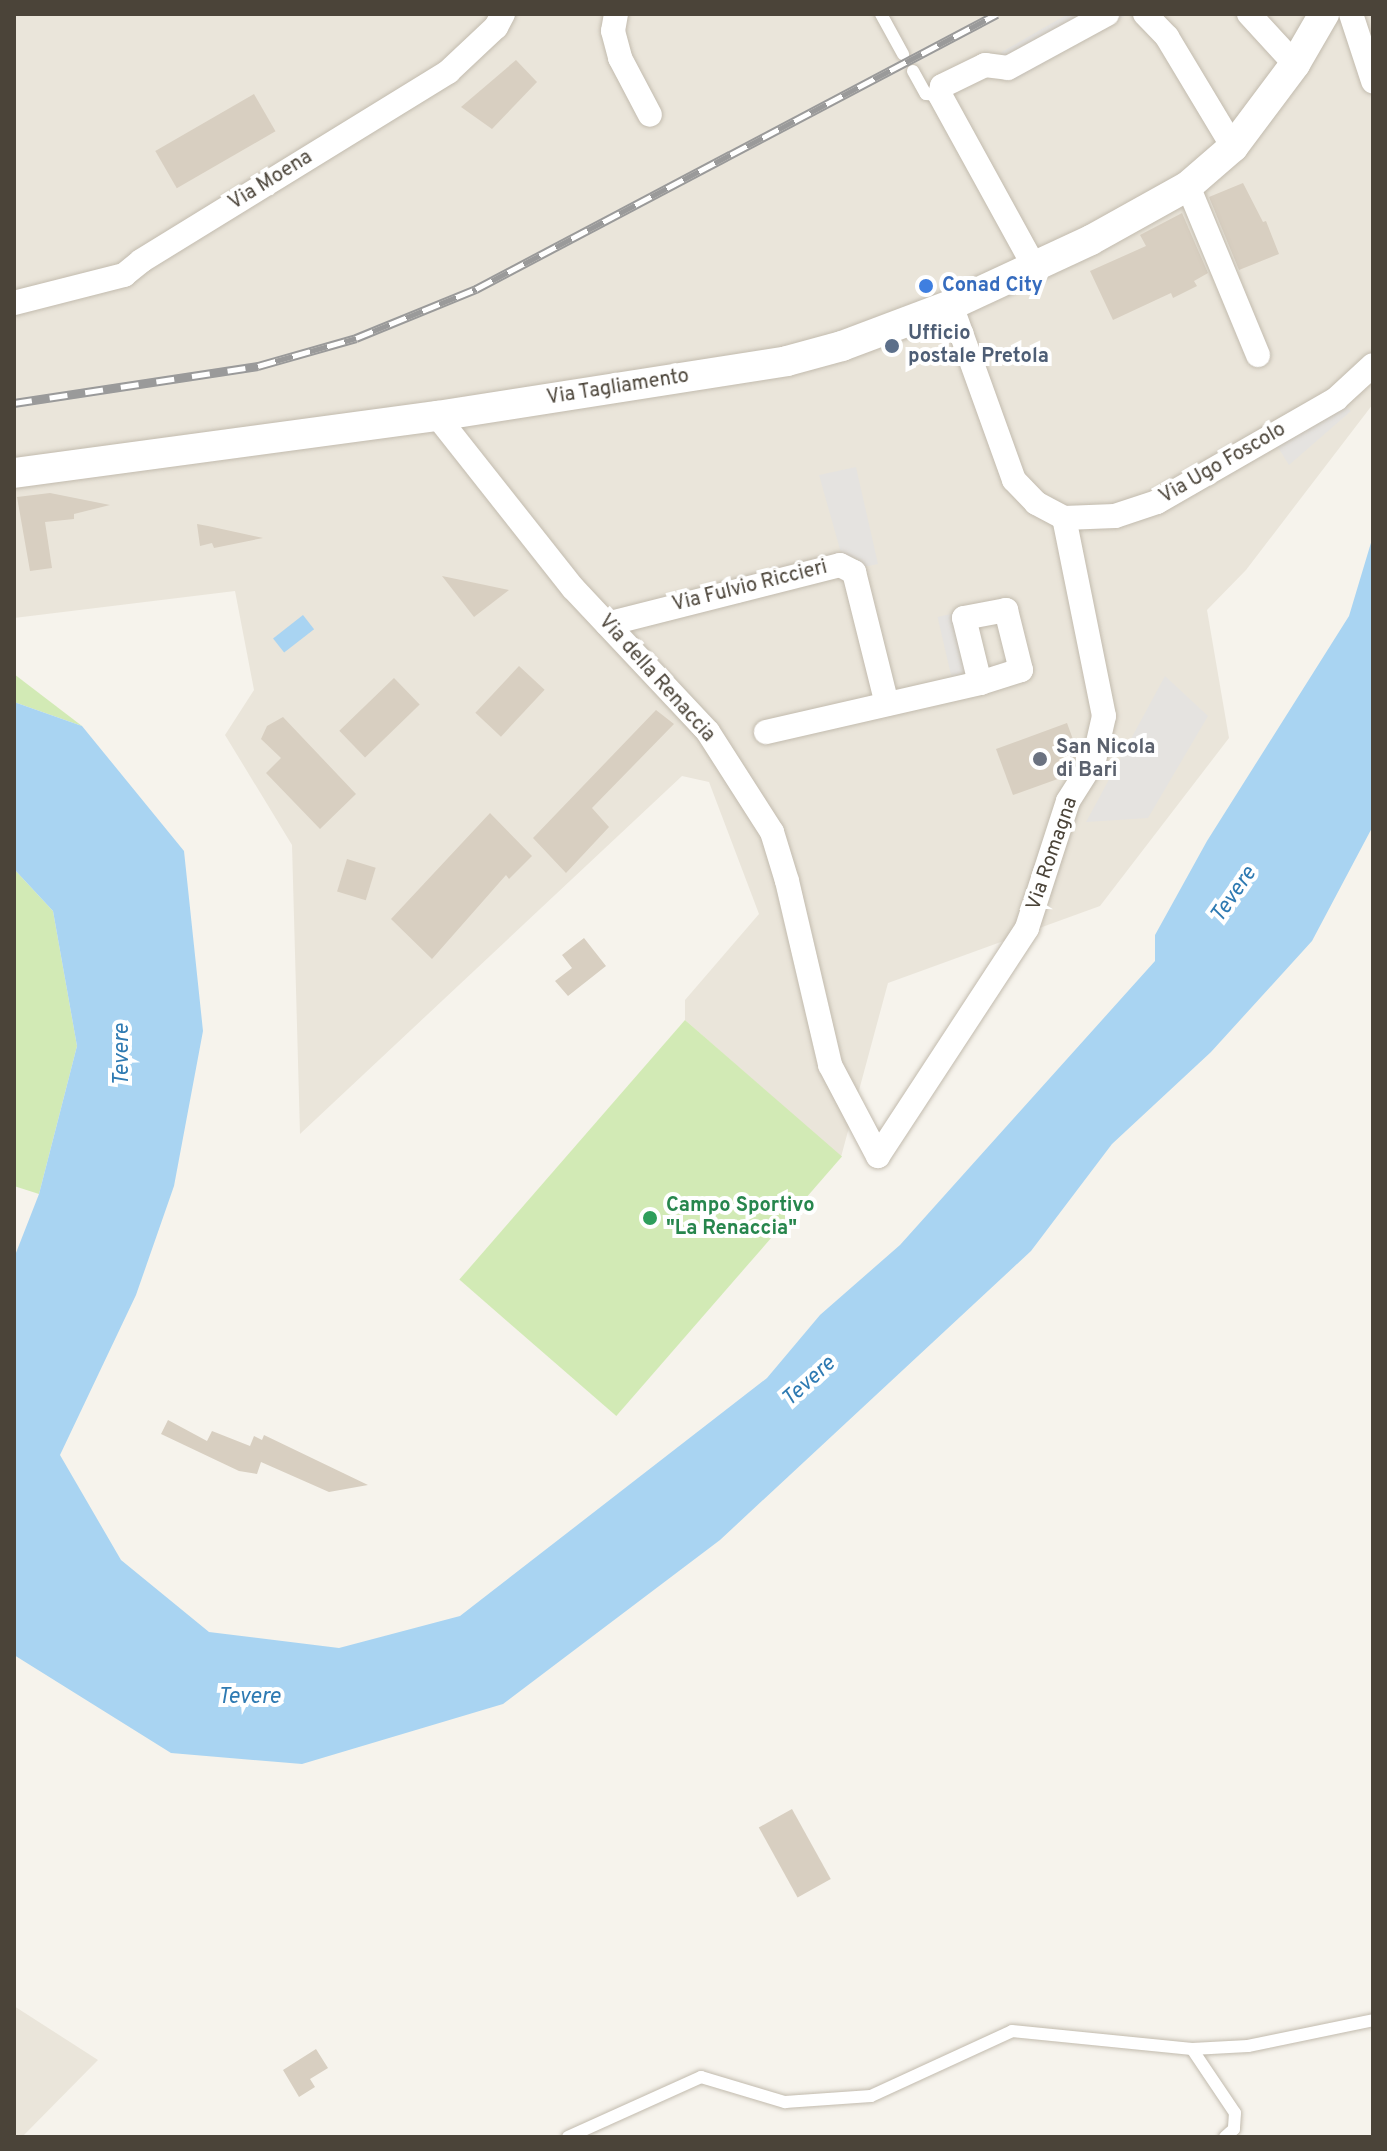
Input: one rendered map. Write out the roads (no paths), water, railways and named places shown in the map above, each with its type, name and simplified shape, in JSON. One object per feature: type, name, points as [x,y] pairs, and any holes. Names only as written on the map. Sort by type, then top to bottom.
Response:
[{"type":"street","name":"Via Moena","points":[[14,303],[124,275],[141,261],[448,72],[496,27],[503,14]]},
{"type":"street","points":[[616,14],[613,31],[620,58],[650,115]]},
{"type":"street","points":[[1034,266],[940,95],[942,86],[985,65],[1008,68],[1107,14]]},
{"type":"street","points":[[1145,14],[1167,37],[1233,147]]},
{"type":"street","points":[[1249,14],[1295,64]]},
{"type":"street","name":"Via Tagliamento","points":[[14,473],[437,416],[787,361],[842,346],[951,305],[1091,240],[1188,186],[1233,147],[1295,64],[1324,14]]},
{"type":"street","points":[[1351,14],[1373,81]]},
{"type":"street","points":[[1188,186],[1258,355]]},
{"type":"street","points":[[951,305],[1014,480],[1036,503],[1064,518]]},
{"type":"street","name":"Via Ugo Foscolo","points":[[1064,518],[1115,516],[1157,502],[1336,399],[1373,365]]},
{"type":"street","name":"Via della Renaccia","points":[[437,416],[573,588],[708,732],[772,832],[787,881],[830,1065],[878,1156]]},
{"type":"street","name":"Via Romagna","points":[[878,1156],[1027,928],[1068,801],[1094,760],[1104,716],[1064,518]]},
{"type":"street","name":"Via Fulvio Riccieri","points":[[607,624],[840,565],[854,572],[887,704]]},
{"type":"street","points":[[766,732],[980,683]]},
{"type":"lane","points":[[881,14],[903,54]]},
{"type":"lane","points":[[913,71],[926,94],[940,95]]},
{"type":"lane","points":[[568,2137],[701,2077],[785,2102],[871,2096],[1012,2031],[1192,2049],[1248,2046],[1373,2020]]},
{"type":"lane","points":[[1192,2049],[1235,2113],[1234,2129],[1225,2137]]},
{"type":"water","name":"Tevere","points":[[1373,536],[1373,826],[1312,941],[1211,1052],[1112,1144],[1031,1251],[720,1540],[503,1704],[302,1764],[171,1753],[14,1655],[14,1258],[39,1194],[77,1046],[53,911],[14,869],[14,702],[82,726],[184,851],[203,1031],[174,1186],[136,1295],[60,1455],[121,1560],[209,1632],[339,1648],[460,1616],[767,1378],[820,1315],[900,1245],[1155,961],[1155,935],[1207,841],[1349,616]]},
{"type":"water","points":[[303,615],[314,629],[284,653],[273,638]]},
{"type":"railway","points":[[14,403],[258,366],[356,338],[476,289],[997,14]]},
{"type":"place","name":"Conad City","points":[[926,286]]},
{"type":"place","name":"Ufficio postale Pretola","points":[[892,346]]},
{"type":"place","name":"San Nicola di Bari","points":[[1040,759]]},
{"type":"place","name":"Campo Sportivo \"La Renaccia\"","points":[[650,1218]]}]
